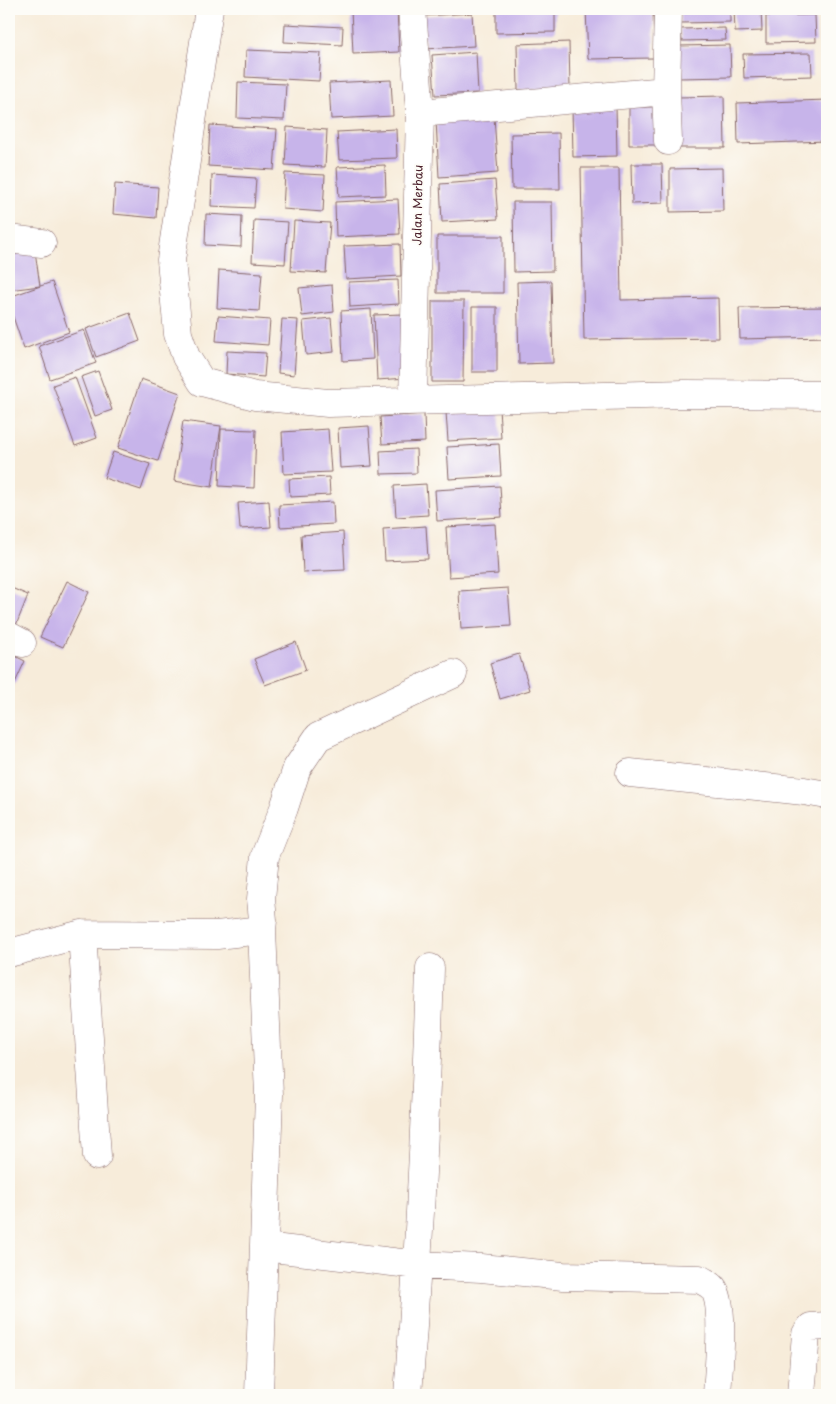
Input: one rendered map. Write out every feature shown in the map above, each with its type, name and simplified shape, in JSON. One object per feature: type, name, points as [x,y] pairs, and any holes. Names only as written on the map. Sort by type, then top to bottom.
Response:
[{"type":"street","points":[[209,9],[171,260],[178,334],[186,357],[202,382],[255,396],[328,403],[685,394],[827,395]]},
{"type":"street","name":"Jalan Merbau","points":[[412,9],[420,113],[413,401]]},
{"type":"street","points":[[668,9],[666,91],[668,142]]},
{"type":"street","points":[[420,113],[666,91]]},
{"type":"street","points":[[9,239],[42,243]]},
{"type":"street","points":[[259,1395],[269,1095],[261,899],[265,856],[297,768],[318,737],[453,674]]},
{"type":"street","points":[[630,773],[827,795]]},
{"type":"street","points":[[9,953],[82,934],[217,934],[262,930]]},
{"type":"street","points":[[82,934],[97,1156]]},
{"type":"street","points":[[408,1395],[418,1265],[430,968]]},
{"type":"street","points":[[264,1247],[418,1265],[481,1268],[563,1276],[700,1279],[713,1288],[718,1301],[720,1321],[717,1395]]},
{"type":"street","points":[[801,1395],[806,1334],[811,1327],[827,1326]]},
{"type":"building","points":[[351,9],[397,9],[399,52],[353,54]]},
{"type":"building","points":[[496,9],[555,9],[555,32],[496,33]]},
{"type":"building","points":[[586,9],[653,9],[654,58],[588,59]]},
{"type":"building","points":[[681,9],[730,9],[730,22],[681,23]]},
{"type":"building","points":[[734,9],[761,9],[762,31],[735,32]]},
{"type":"building","points":[[472,13],[474,46],[425,49],[423,16]]},
{"type":"building","points":[[815,15],[816,42],[766,43],[766,16]]},
{"type":"building","points":[[285,24],[343,27],[342,45],[284,42]]},
{"type":"building","points":[[725,28],[726,40],[682,41],[681,29]]},
{"type":"building","points":[[569,42],[570,89],[518,90],[517,44]]},
{"type":"building","points":[[730,45],[731,77],[679,78],[678,46]]},
{"type":"building","points":[[246,50],[321,53],[319,81],[245,77]]},
{"type":"building","points":[[476,52],[478,93],[435,95],[432,55]]},
{"type":"building","points":[[811,53],[812,76],[744,78],[743,54]]},
{"type":"building","points":[[391,80],[393,116],[331,119],[329,83]]},
{"type":"building","points":[[238,82],[286,84],[284,120],[237,118]]},
{"type":"building","points":[[724,96],[725,148],[679,148],[678,97]]},
{"type":"building","points":[[827,100],[827,141],[738,144],[737,103]]},
{"type":"building","points":[[616,105],[617,156],[573,157],[572,106]]},
{"type":"building","points":[[629,107],[660,107],[661,145],[629,145]]},
{"type":"building","points":[[494,117],[498,173],[439,177],[436,120]]},
{"type":"building","points":[[210,125],[277,129],[274,170],[208,166]]},
{"type":"building","points":[[287,127],[327,130],[325,167],[285,165]]},
{"type":"building","points":[[396,129],[397,158],[339,160],[337,132]]},
{"type":"building","points":[[559,133],[560,189],[512,189],[511,134]]},
{"type":"building","points":[[631,164],[662,164],[663,203],[632,204]]},
{"type":"building","points":[[385,165],[386,195],[339,197],[337,167]]},
{"type":"building","points":[[581,168],[619,168],[621,300],[718,298],[719,338],[584,340]]},
{"type":"building","points":[[722,168],[723,211],[670,212],[670,169]]},
{"type":"building","points":[[285,173],[325,175],[323,212],[283,209]]},
{"type":"building","points":[[212,175],[256,178],[254,208],[211,206]]},
{"type":"building","points":[[495,180],[498,219],[442,222],[440,184]]},
{"type":"building","points":[[115,184],[158,187],[156,218],[113,214]]},
{"type":"building","points":[[398,199],[400,234],[336,237],[335,202]]},
{"type":"building","points":[[513,202],[552,202],[553,271],[514,272]]},
{"type":"building","points":[[206,214],[242,216],[241,247],[205,245]]},
{"type":"building","points":[[254,220],[288,222],[285,264],[252,262]]},
{"type":"building","points":[[294,221],[330,223],[326,273],[291,271]]},
{"type":"building","points":[[437,236],[503,236],[503,293],[437,293]]},
{"type":"building","points":[[400,244],[401,276],[346,279],[344,246]]},
{"type":"building","points":[[35,251],[40,286],[9,290],[9,255]]},
{"type":"building","points":[[219,270],[262,273],[259,311],[217,308]]},
{"type":"building","points":[[398,280],[399,304],[350,307],[349,282]]},
{"type":"building","points":[[551,281],[553,363],[519,364],[517,282]]},
{"type":"building","points":[[52,282],[69,332],[24,349],[9,305],[9,297]]},
{"type":"building","points":[[332,285],[334,312],[302,316],[299,288]]},
{"type":"building","points":[[432,301],[464,301],[463,382],[432,382]]},
{"type":"building","points":[[472,307],[497,307],[497,372],[472,372]]},
{"type":"building","points":[[827,307],[827,337],[740,339],[739,308]]},
{"type":"building","points":[[371,309],[373,359],[343,361],[341,311]]},
{"type":"building","points":[[130,313],[140,341],[96,357],[86,329]]},
{"type":"building","points":[[403,314],[407,378],[377,380],[374,315]]},
{"type":"building","points":[[218,316],[270,320],[268,345],[216,341]]},
{"type":"building","points":[[331,318],[334,352],[306,355],[303,321]]},
{"type":"building","points":[[282,319],[298,320],[294,375],[278,373]]},
{"type":"building","points":[[84,330],[96,363],[50,379],[39,346]]},
{"type":"building","points":[[227,351],[266,353],[264,377],[226,374]]},
{"type":"building","points":[[98,371],[112,410],[95,416],[81,377]]},
{"type":"building","points":[[75,377],[97,438],[75,446],[53,385]]},
{"type":"building","points":[[141,379],[180,393],[158,461],[118,448]]},
{"type":"building","points":[[499,409],[501,438],[448,441],[446,412]]},
{"type":"building","points":[[424,414],[425,442],[382,444],[380,417]]},
{"type":"building","points":[[183,421],[221,426],[212,487],[174,481]]},
{"type":"building","points":[[369,426],[372,466],[340,468],[338,428]]},
{"type":"building","points":[[221,429],[256,430],[254,488],[219,486]]},
{"type":"building","points":[[328,429],[331,472],[284,474],[282,432]]},
{"type":"building","points":[[499,444],[501,476],[449,479],[447,447]]},
{"type":"building","points":[[416,449],[417,473],[381,474],[380,451]]},
{"type":"building","points":[[113,452],[150,464],[141,490],[104,478]]},
{"type":"building","points":[[329,477],[330,495],[290,497],[289,479]]},
{"type":"building","points":[[426,484],[428,515],[396,517],[394,486]]},
{"type":"building","points":[[500,486],[502,517],[437,521],[435,490]]},
{"type":"building","points":[[269,501],[271,527],[240,529],[238,503]]},
{"type":"building","points":[[333,502],[334,524],[280,527],[279,505]]},
{"type":"building","points":[[495,524],[498,574],[449,577],[446,527]]},
{"type":"building","points":[[426,526],[428,559],[385,561],[383,529]]},
{"type":"building","points":[[343,532],[345,570],[303,572],[301,535]]},
{"type":"building","points":[[67,581],[89,592],[63,647],[40,637]]},
{"type":"building","points":[[9,587],[28,595],[15,628],[9,625]]},
{"type":"building","points":[[508,588],[511,626],[461,629],[459,591]]},
{"type":"building","points":[[296,642],[306,670],[265,685],[254,659]]},
{"type":"building","points":[[9,653],[25,661],[9,696]]},
{"type":"building","points":[[519,654],[530,690],[500,699],[490,663]]}]
